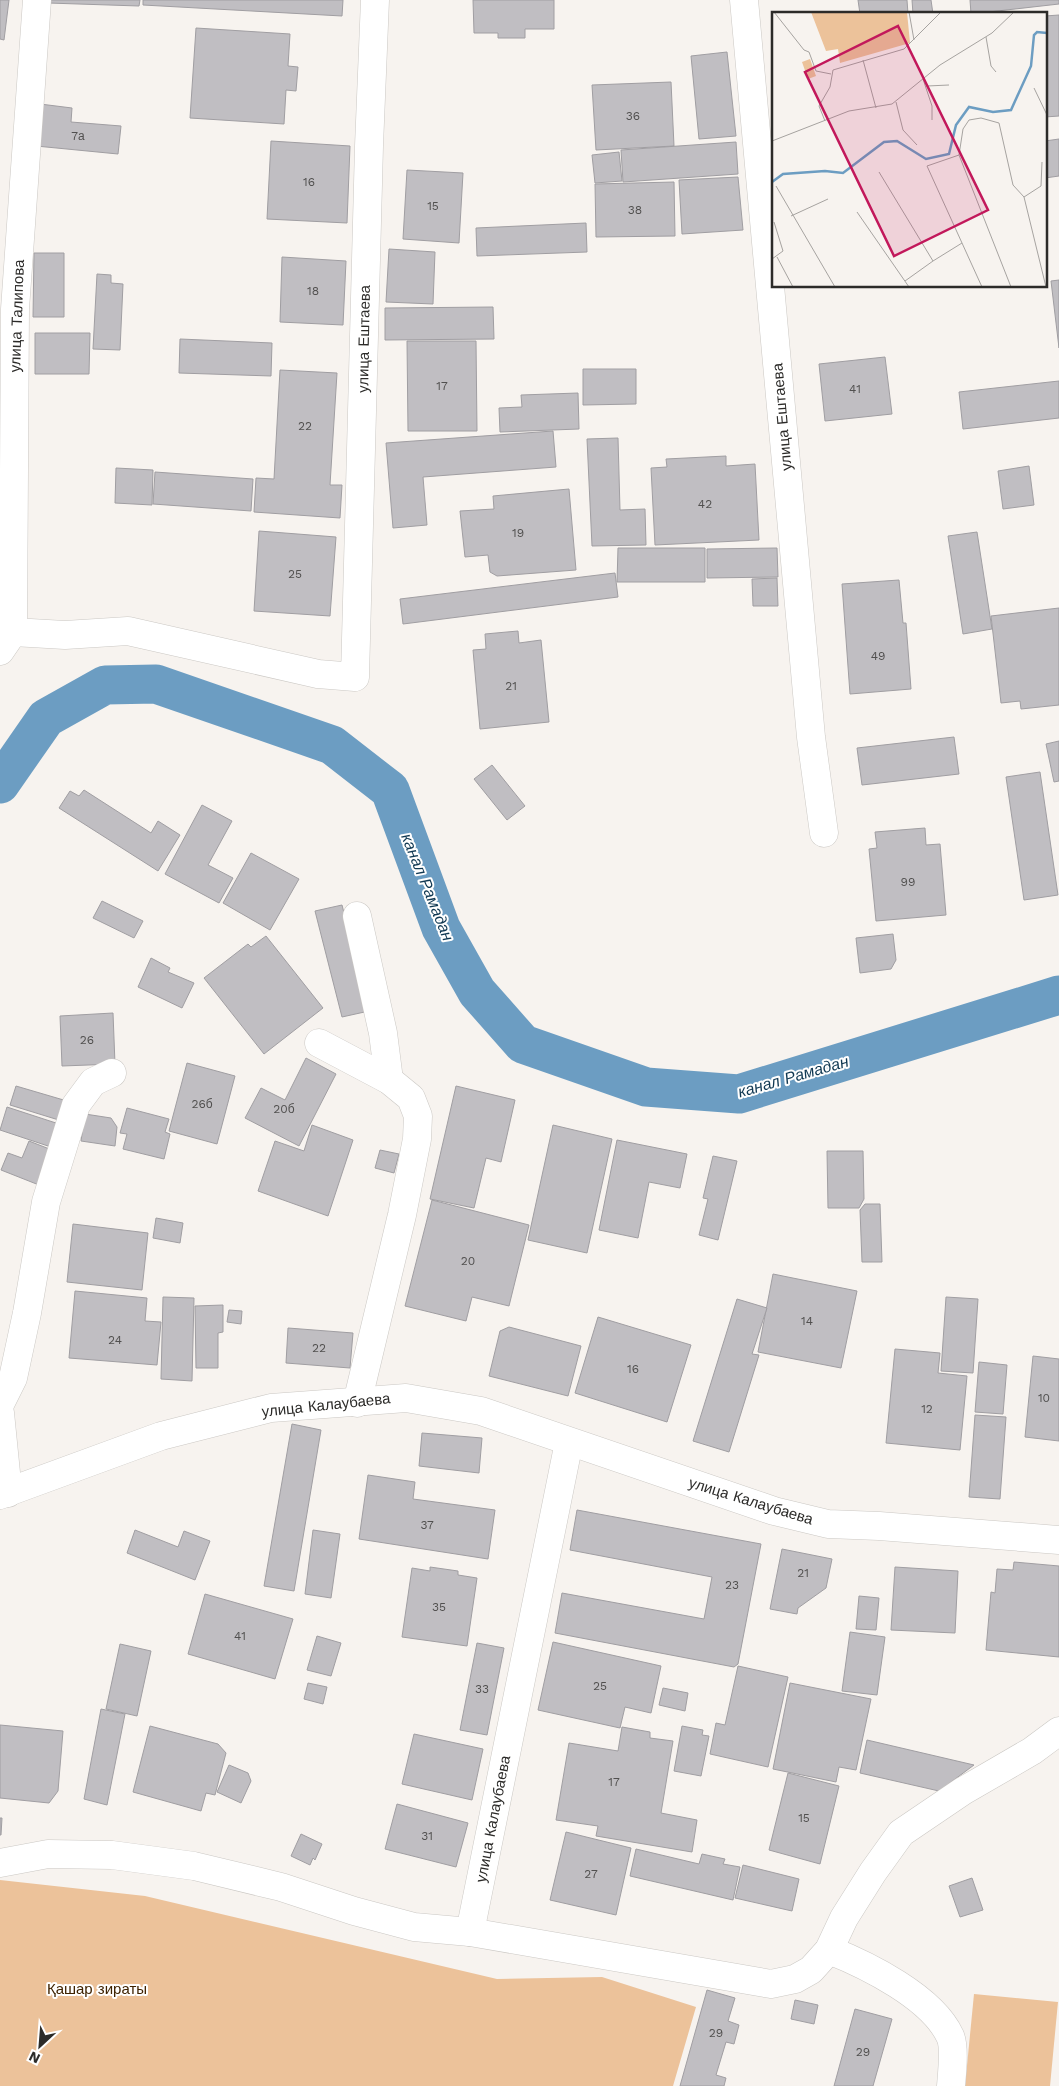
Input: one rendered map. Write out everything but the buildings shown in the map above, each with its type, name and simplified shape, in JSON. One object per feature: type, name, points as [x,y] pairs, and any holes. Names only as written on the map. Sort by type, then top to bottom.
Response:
[{"type":"street","name":"улица Талипова","points":[[6,642],[15,309],[37,0]]},
{"type":"street","name":"улица Ештаева","points":[[6,642],[65,635],[128,631],[318,674],[355,677],[369,146],[375,0]]},
{"type":"street","name":"улица Ештаева","points":[[744,0],[811,737],[824,833]]},
{"type":"street","points":[[357,916],[383,1033],[389,1080]]},
{"type":"street","points":[[319,1043],[389,1080],[411,1098],[418,1116],[417,1139],[402,1215],[357,1403]]},
{"type":"street","points":[[0,1404],[13,1378],[27,1313],[46,1202],[76,1105],[94,1082],[112,1073]]},
{"type":"street","name":"улица Калаубаева","points":[[4,1494],[170,1434],[272,1408],[406,1398],[471,1409],[774,1511],[828,1524],[879,1526],[1059,1540]]},
{"type":"street","points":[[0,1413],[4,1494]]},
{"type":"street","name":"улица Калаубаева","points":[[470,1932],[569,1442]]},
{"type":"street","points":[[0,1863],[48,1854],[112,1855],[194,1866],[281,1887],[354,1912],[414,1927],[470,1932],[771,1984],[795,1979],[811,1970],[829,1950],[844,1918],[873,1872],[901,1833],[1032,1751],[1059,1731]]},
{"type":"street","points":[[829,1950],[864,1964],[908,1992],[936,2015],[951,2037],[951,2086]]},
{"type":"green space","name":"Қашар зираты","points":[[0,1880],[145,1896],[497,1979],[602,1977],[696,2007],[673,2086],[0,2086]]},
{"type":"green space","points":[[974,1994],[1058,2002],[1050,2086],[965,2086]]},
{"type":"waterway","name":"канал Рамадан","points":[[0,784],[46,718],[105,685],[156,684],[332,745],[390,790],[441,928],[477,992],[523,1044],[646,1087],[739,1094],[1059,995]]}]
